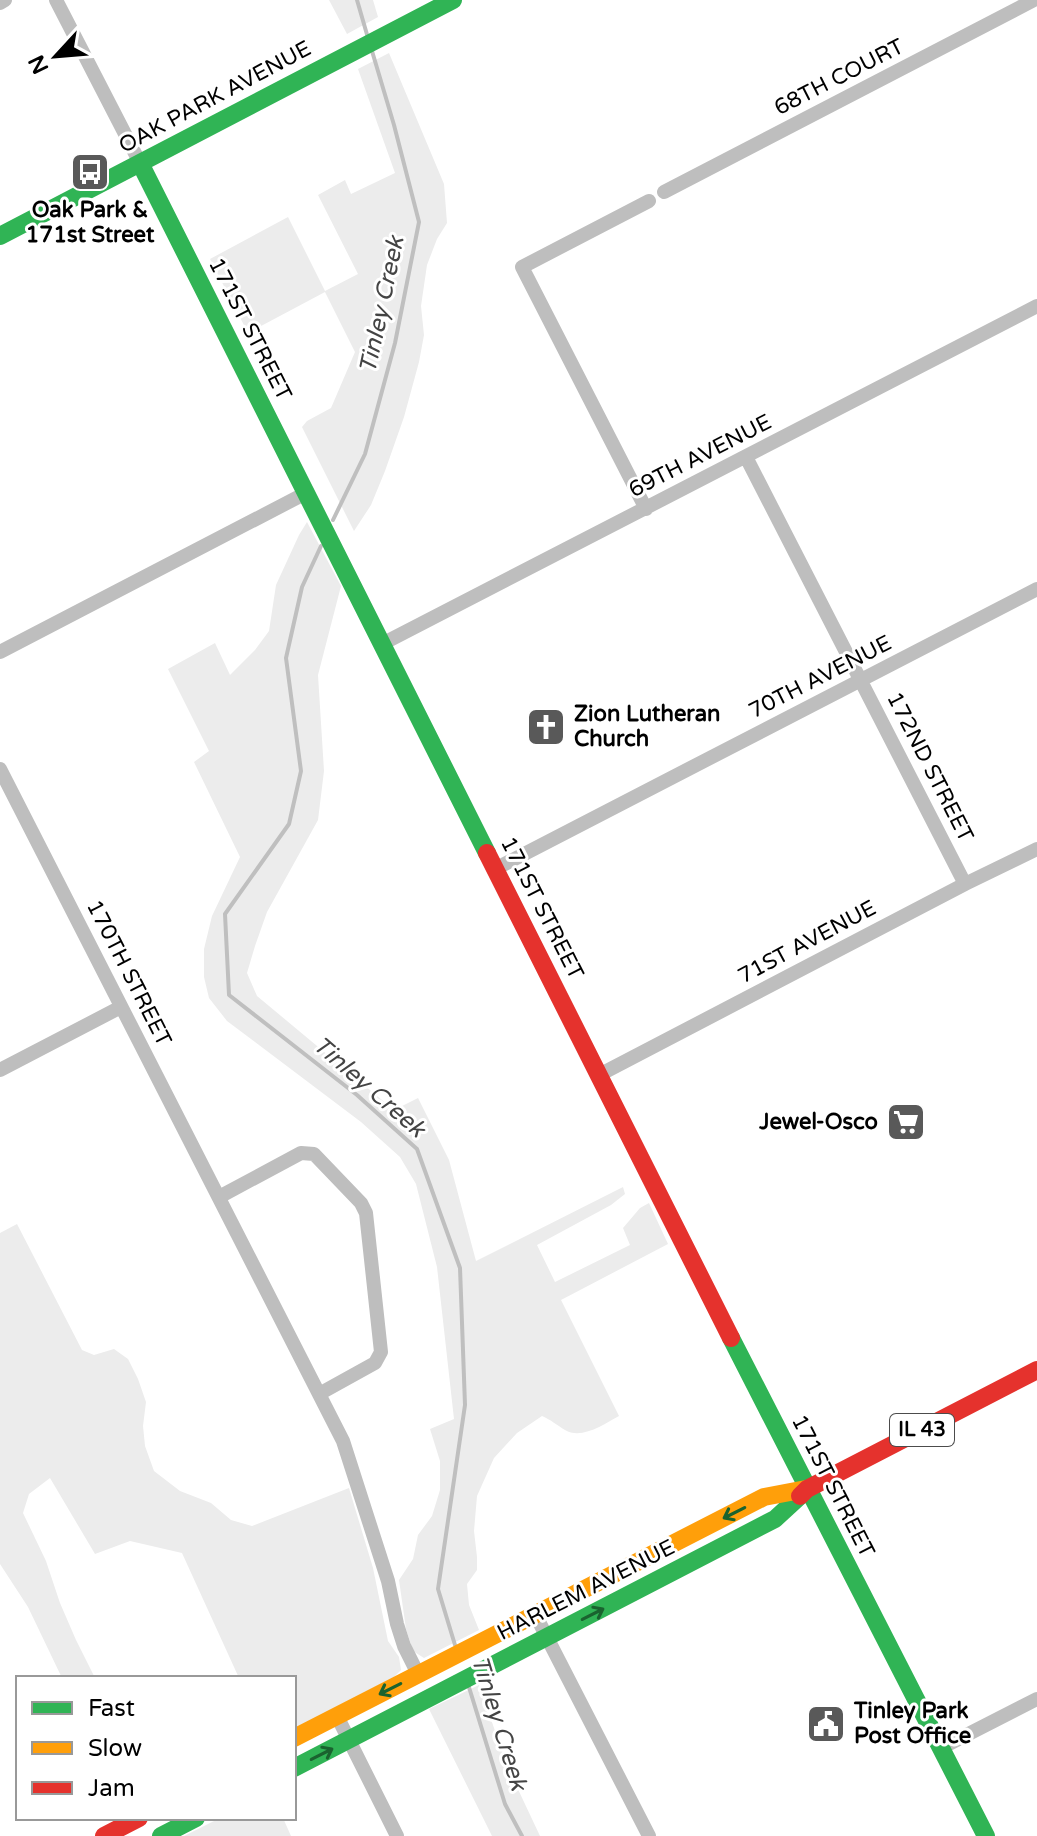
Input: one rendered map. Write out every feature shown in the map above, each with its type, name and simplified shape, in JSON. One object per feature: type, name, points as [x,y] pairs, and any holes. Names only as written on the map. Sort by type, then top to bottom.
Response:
[{"type":"street","name":"171ST STREET","points":[[56,0],[807,1489],[941,1748],[981,1834]]},
{"type":"street","name":"OAK PARK AVENUE","points":[[0,236],[453,0]]},
{"type":"street","name":"68TH COURT","points":[[664,192],[1034,0]]},
{"type":"street","points":[[646,509],[522,267],[649,201]]},
{"type":"street","name":"69TH AVENUE","points":[[382,644],[1037,306]]},
{"type":"street","name":"172ND STREET","points":[[746,457],[965,884]]},
{"type":"street","points":[[0,652],[306,493]]},
{"type":"street","name":"70TH AVENUE","points":[[495,869],[1037,589]]},
{"type":"street","name":"170TH STREET","points":[[0,769],[339,1431],[389,1584],[404,1646],[418,1674]]},
{"type":"street","name":"71ST AVENUE","points":[[599,1075],[1037,849]]},
{"type":"street","points":[[0,1070],[121,1007]]},
{"type":"street","points":[[219,1197],[301,1153],[314,1154],[361,1203],[366,1213],[381,1352],[375,1363],[319,1394]]},
{"type":"street","name":"HARLEM AVENUE","points":[[296,1767],[775,1519],[807,1489],[1037,1370]]},
{"type":"street","name":"HARLEM AVENUE","points":[[296,1737],[764,1497],[807,1489]]},
{"type":"street","points":[[535,1614],[649,1836]]},
{"type":"street","points":[[941,1748],[1037,1699]]},
{"type":"street","points":[[337,1716],[397,1836]]},
{"type":"street","points":[[104,1836],[135,1820]]},
{"type":"street","points":[[161,1836],[192,1820]]},
{"type":"shaded area","points":[[329,0],[373,0],[378,17],[347,34]]},
{"type":"shaded area","points":[[389,53],[444,184],[447,223],[427,265],[421,306],[424,335],[404,417],[371,505],[354,531],[302,427],[331,408],[355,352],[325,292],[248,333],[210,259],[288,217],[325,291],[358,274],[318,195],[345,180],[351,194],[395,173],[358,69]]},
{"type":"shaded area","points":[[307,522],[341,586],[318,675],[324,771],[318,820],[267,912],[255,946],[247,973],[257,996],[394,1110],[418,1098],[449,1160],[476,1261],[623,1187],[625,1194],[611,1205],[537,1245],[555,1282],[630,1245],[623,1228],[640,1208],[649,1203],[668,1244],[561,1300],[619,1416],[593,1430],[572,1433],[542,1416],[517,1433],[494,1458],[477,1496],[474,1531],[477,1570],[467,1584],[469,1605],[479,1630],[424,1658],[413,1651],[406,1629],[399,1580],[413,1559],[418,1535],[432,1516],[440,1490],[440,1461],[430,1429],[454,1419],[437,1267],[416,1184],[400,1157],[361,1122],[227,1021],[209,998],[204,977],[204,949],[212,916],[240,857],[194,762],[209,751],[168,669],[215,643],[230,675],[255,650],[269,631],[276,585]]},
{"type":"shaded area","points":[[17,1224],[82,1350],[94,1355],[114,1349],[128,1359],[146,1402],[143,1426],[145,1446],[154,1471],[180,1491],[211,1503],[231,1520],[252,1526],[349,1488],[373,1568],[388,1641],[399,1657],[401,1670],[394,1677],[296,1728],[296,1676],[238,1676],[182,1553],[130,1541],[95,1554],[50,1478],[29,1494],[23,1513],[94,1676],[61,1676],[28,1607],[0,1564],[0,1233]]},
{"type":"shaded area","points":[[479,1685],[508,1768],[540,1836],[492,1836],[429,1709]]},
{"type":"shaded area","points":[[216,1820],[284,1820],[291,1836],[184,1836]]},
{"type":"waterway","name":"Tinley Creek","points":[[357,0],[368,38]]},
{"type":"waterway","name":"Tinley Creek","points":[[333,520],[365,454],[395,343],[419,222],[372,51]]},
{"type":"waterway","name":"Tinley Creek","points":[[321,546],[302,587],[286,658],[301,771],[289,824],[225,914],[229,995],[357,1095],[417,1149],[460,1268],[465,1405],[438,1589],[455,1645]]},
{"type":"waterway","name":"Tinley Creek","points":[[468,1684],[505,1804],[522,1836]]},
{"type":"traffic: fast","points":[[0,236],[453,0]]},
{"type":"traffic: fast","points":[[140,163],[487,853]]},
{"type":"traffic: fast","points":[[731,1338],[986,1836]]},
{"type":"traffic: fast","points":[[296,1767],[775,1519],[800,1496]]},
{"type":"traffic: fast","points":[[161,1836],[192,1820]]},
{"type":"traffic: slow","points":[[296,1737],[764,1497],[806,1489]]},
{"type":"traffic: jam","points":[[487,853],[731,1338]]},
{"type":"traffic: jam","points":[[800,1496],[807,1489],[1037,1370]]},
{"type":"traffic: jam","points":[[104,1836],[135,1820]]},
{"type":"place","name":"Oak Park & 171st Street","points":[[90,172]]},
{"type":"place","name":"Zion Lutheran Church","points":[[546,727]]},
{"type":"place","name":"Jewel-Osco","points":[[906,1122]]},
{"type":"place","name":"Tinley Park Post Office","points":[[826,1724]]}]
